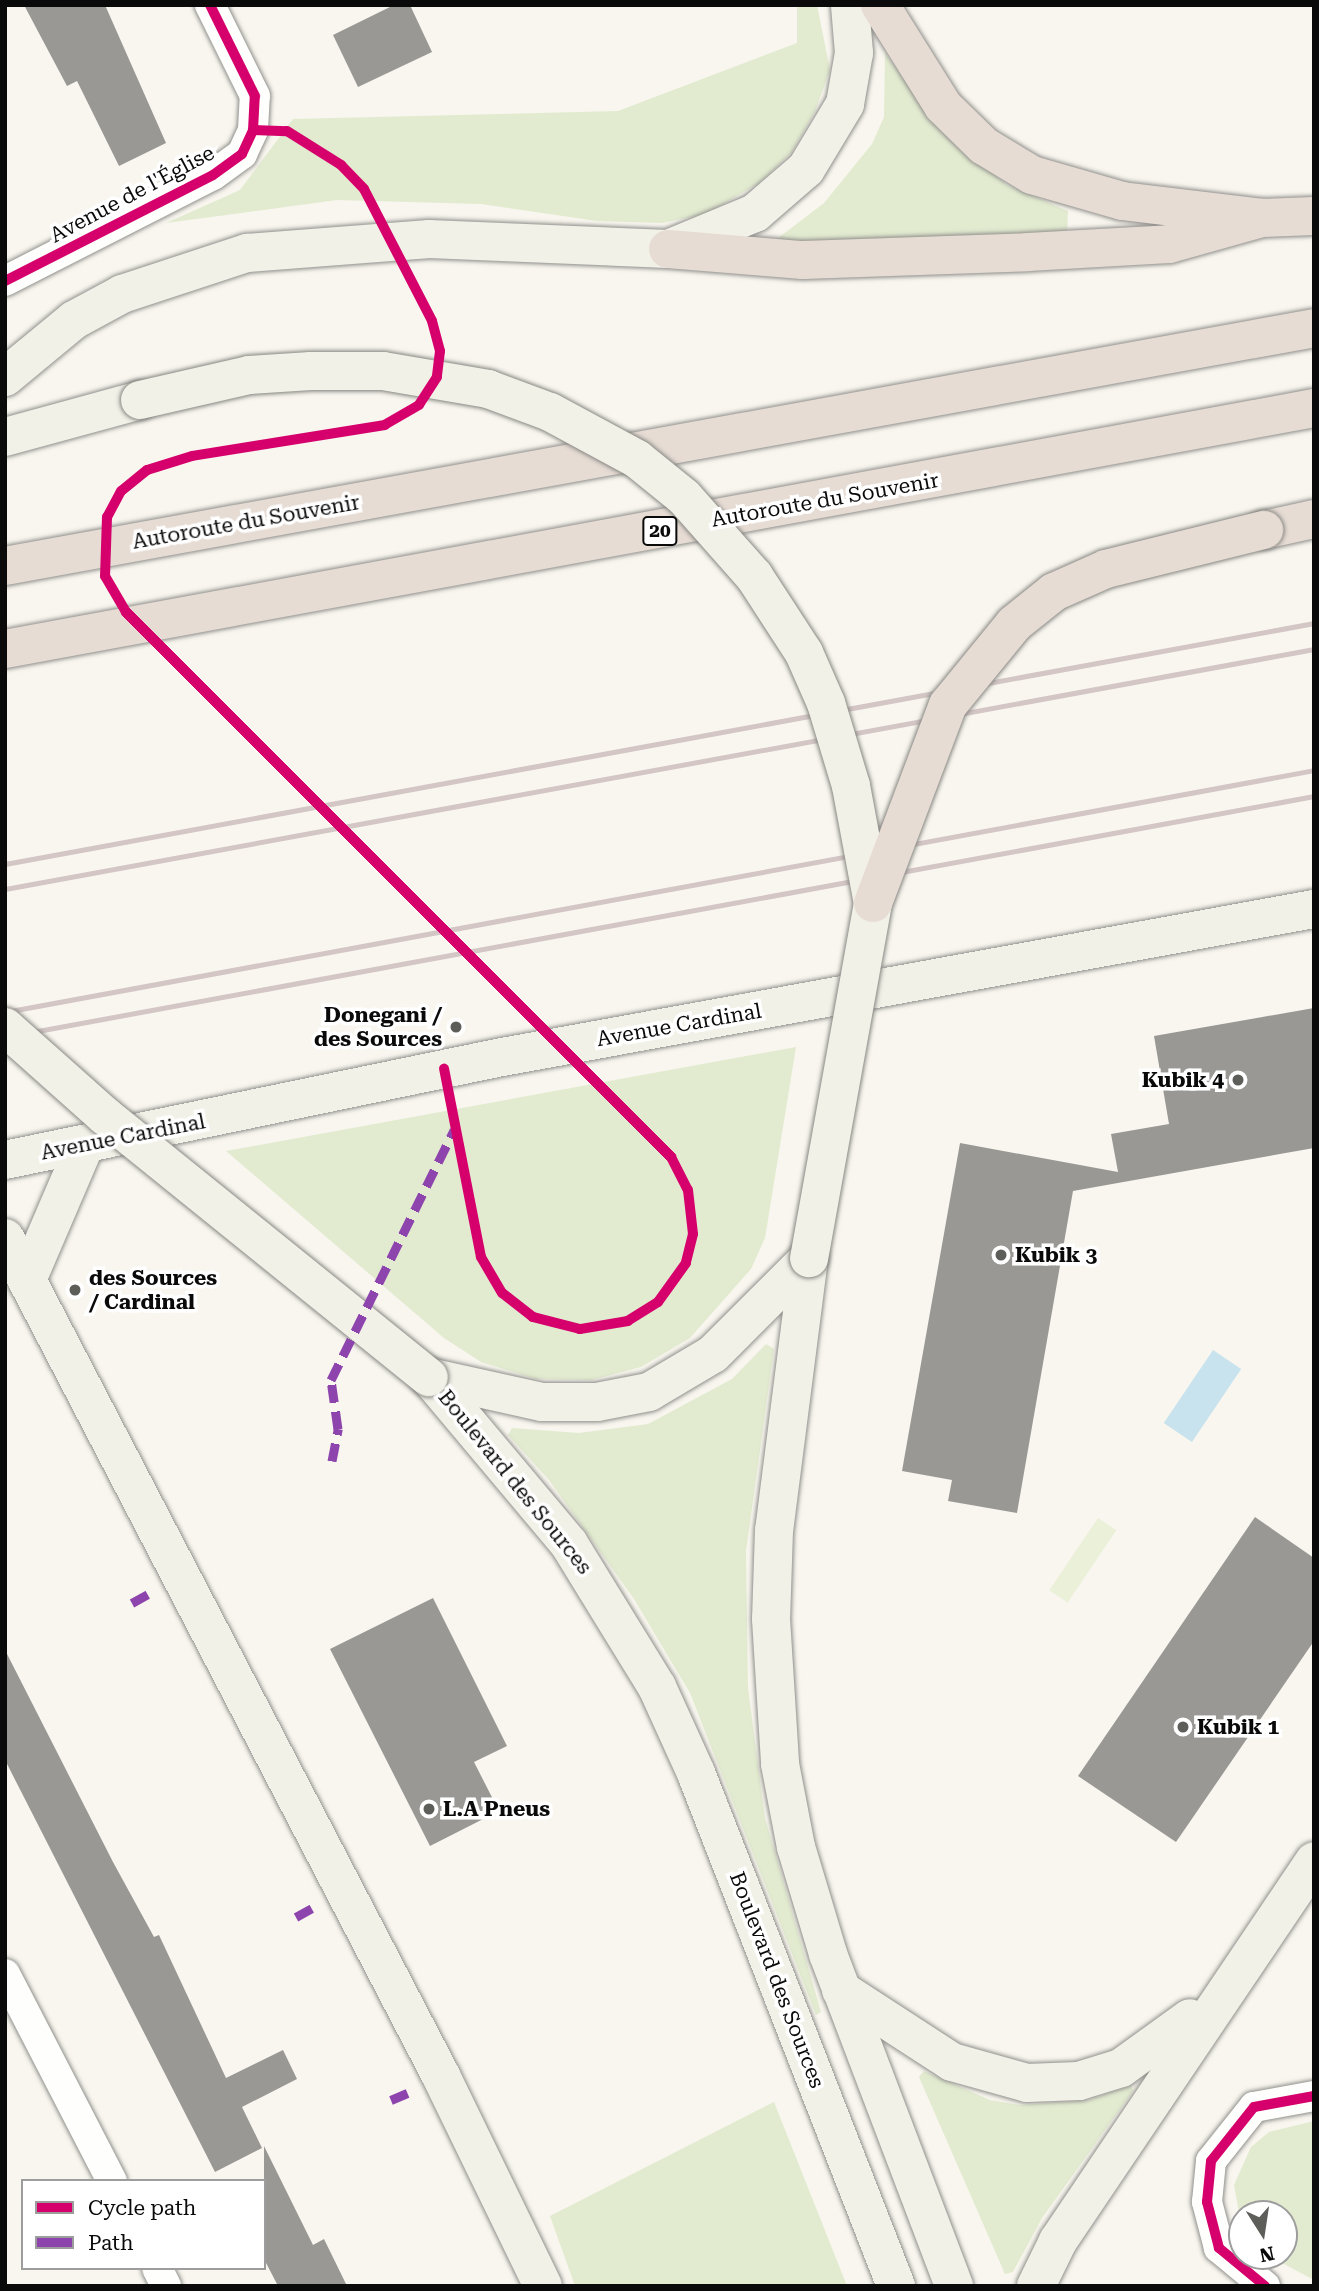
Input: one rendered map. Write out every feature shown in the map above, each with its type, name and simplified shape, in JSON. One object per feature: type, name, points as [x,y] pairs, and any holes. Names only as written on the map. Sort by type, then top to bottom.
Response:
[{"type":"highway","points":[[880,5],[943,106],[1009,162],[1092,195],[1262,218],[1314,216]]},
{"type":"highway","points":[[668,249],[803,260],[1028,252],[1169,244],[1262,218]]},
{"type":"highway","name":"Autoroute du Souvenir","points":[[5,566],[1314,328]]},
{"type":"highway","name":"Autoroute du Souvenir","points":[[5,649],[1314,408]]},
{"type":"highway","points":[[873,903],[948,705],[1014,624],[1054,592],[1106,569],[1314,519]]},
{"type":"main road","points":[[5,377],[97,306],[225,258],[343,241],[502,242],[668,249],[769,205],[821,149],[852,78],[850,5]]},
{"type":"main road","points":[[5,437],[140,400],[249,375],[395,373],[519,398],[637,459],[723,539],[804,653],[841,745],[873,903],[809,1258],[774,1530],[775,1709],[796,1847],[841,1990],[954,2286]]},
{"type":"main road","name":"Avenue Cardinal","points":[[5,1160],[497,1058],[1314,909]]},
{"type":"main road","name":"Boulevard des Sources","points":[[5,1027],[105,1116],[429,1377],[569,1544],[657,1687],[696,1773],[897,2286]]},
{"type":"main road","points":[[27,1280],[85,1145]]},
{"type":"main road","points":[[5,1238],[500,2197],[543,2286]]},
{"type":"main road","points":[[429,1377],[542,1402],[622,1400],[696,1368],[809,1258]]},
{"type":"main road","points":[[1036,2286],[1058,2241],[1241,1962],[1314,1861]]},
{"type":"main road","points":[[841,1990],[971,2071],[1057,2084],[1121,2068],[1151,2052],[1241,1962]]},
{"type":"main road","points":[[500,2197],[514,2286]]},
{"type":"street","name":"Avenue de l'Église","points":[[5,281],[213,176],[242,154],[253,130],[255,96],[210,5]]},
{"type":"street","points":[[5,1974],[111,2179]]},
{"type":"street","points":[[1265,2286],[1219,2248],[1207,2202],[1211,2161],[1237,2121],[1254,2108],[1275,2098],[1314,2096]]},
{"type":"street","points":[[159,2270],[166,2286]]},
{"type":"green space","points":[[797,5],[817,5],[830,70],[815,111],[792,152],[759,183],[706,214],[662,223],[597,221],[481,204],[337,200],[166,223],[240,190],[293,119],[618,111],[797,43]]},
{"type":"green space","points":[[885,53],[941,131],[1007,185],[1068,211],[1067,235],[769,245],[824,203],[872,144],[884,117]]},
{"type":"green space","points":[[796,1047],[765,1238],[751,1269],[690,1338],[641,1367],[592,1380],[536,1379],[481,1362],[444,1338],[226,1151]]},
{"type":"green space","points":[[766,1344],[774,1349],[746,1551],[748,1688],[765,1818],[821,2012],[816,2015],[690,1693],[634,1599],[549,1480],[508,1435],[512,1428],[579,1433],[648,1424],[732,1379]]},
{"type":"green space","points":[[1098,1518],[1116,1530],[1068,1602],[1049,1590]]},
{"type":"green space","points":[[924,2071],[990,2100],[1020,2105],[1089,2100],[1131,2085],[1133,2091],[1042,2218],[1013,2272],[1005,2274],[919,2077]]},
{"type":"green space","points":[[774,2102],[847,2286],[575,2286],[550,2216]]},
{"type":"green space","points":[[1314,2121],[1314,2280],[1295,2270],[1298,2270],[1298,2200],[1237,2200],[1234,2185],[1251,2147],[1269,2132]]},
{"type":"water","points":[[1213,1350],[1241,1369],[1192,1442],[1164,1423]]},
{"type":"building","points":[[24,5],[105,5],[166,143],[119,166],[77,81],[67,86]]},
{"type":"building","points":[[394,5],[410,5],[432,52],[358,87],[333,35]]},
{"type":"building","name":"Kubik 3","points":[[1314,1008],[1314,1148],[1073,1191],[1017,1513],[948,1501],[952,1480],[902,1471],[960,1143],[1118,1172],[1111,1134],[1169,1124],[1154,1036]]},
{"type":"building","name":"Kubik 1","points":[[1255,1517],[1314,1558],[1314,1641],[1176,1842],[1078,1776]]},
{"type":"building","points":[[433,1598],[507,1746],[474,1762],[499,1811],[430,1846],[330,1649]]},
{"type":"building","points":[[5,1650],[113,1862],[154,1937],[159,1935],[226,2078],[283,2050],[297,2079],[242,2107],[262,2148],[215,2172],[5,1760]]},
{"type":"building","points":[[264,2146],[313,2245],[324,2239],[347,2286],[278,2286],[266,2263]]},
{"type":"railway","points":[[5,864],[1314,623]]},
{"type":"railway","points":[[5,889],[1314,649]]},
{"type":"railway","points":[[5,1012],[1314,770]]},
{"type":"railway","points":[[5,1037],[1314,796]]},
{"type":"marked path","points":[[332,1461],[338,1429],[331,1380],[454,1130]]},
{"type":"marked path","points":[[132,1603],[154,1591]]},
{"type":"marked path","points":[[296,1917],[316,1906]]},
{"type":"marked path","points":[[391,2100],[412,2091]]},
{"type":"cycle path","points":[[5,281],[213,175],[242,154],[253,130],[255,96],[210,5]]},
{"type":"cycle path","points":[[253,130],[287,131],[341,165],[364,189],[432,321],[440,351],[437,377],[419,405],[385,425],[192,456],[147,470],[121,491],[107,517],[105,576],[126,612],[671,1157],[688,1190],[693,1234],[686,1263],[658,1302],[628,1321],[580,1329],[533,1317],[502,1293],[481,1257],[444,1069]]},
{"type":"cycle path","points":[[1265,2286],[1219,2248],[1207,2202],[1211,2161],[1254,2107],[1314,2096]]},
{"type":"place","name":"Donegani / des Sources","points":[[456,1027]]},
{"type":"place","name":"Kubik 4","points":[[1238,1080]]},
{"type":"place","name":"Kubik 3","points":[[1001,1255]]},
{"type":"place","name":"des Sources / Cardinal","points":[[75,1290]]},
{"type":"place","name":"Kubik 1","points":[[1183,1727]]},
{"type":"place","name":"L.A Pneus","points":[[429,1809]]}]
